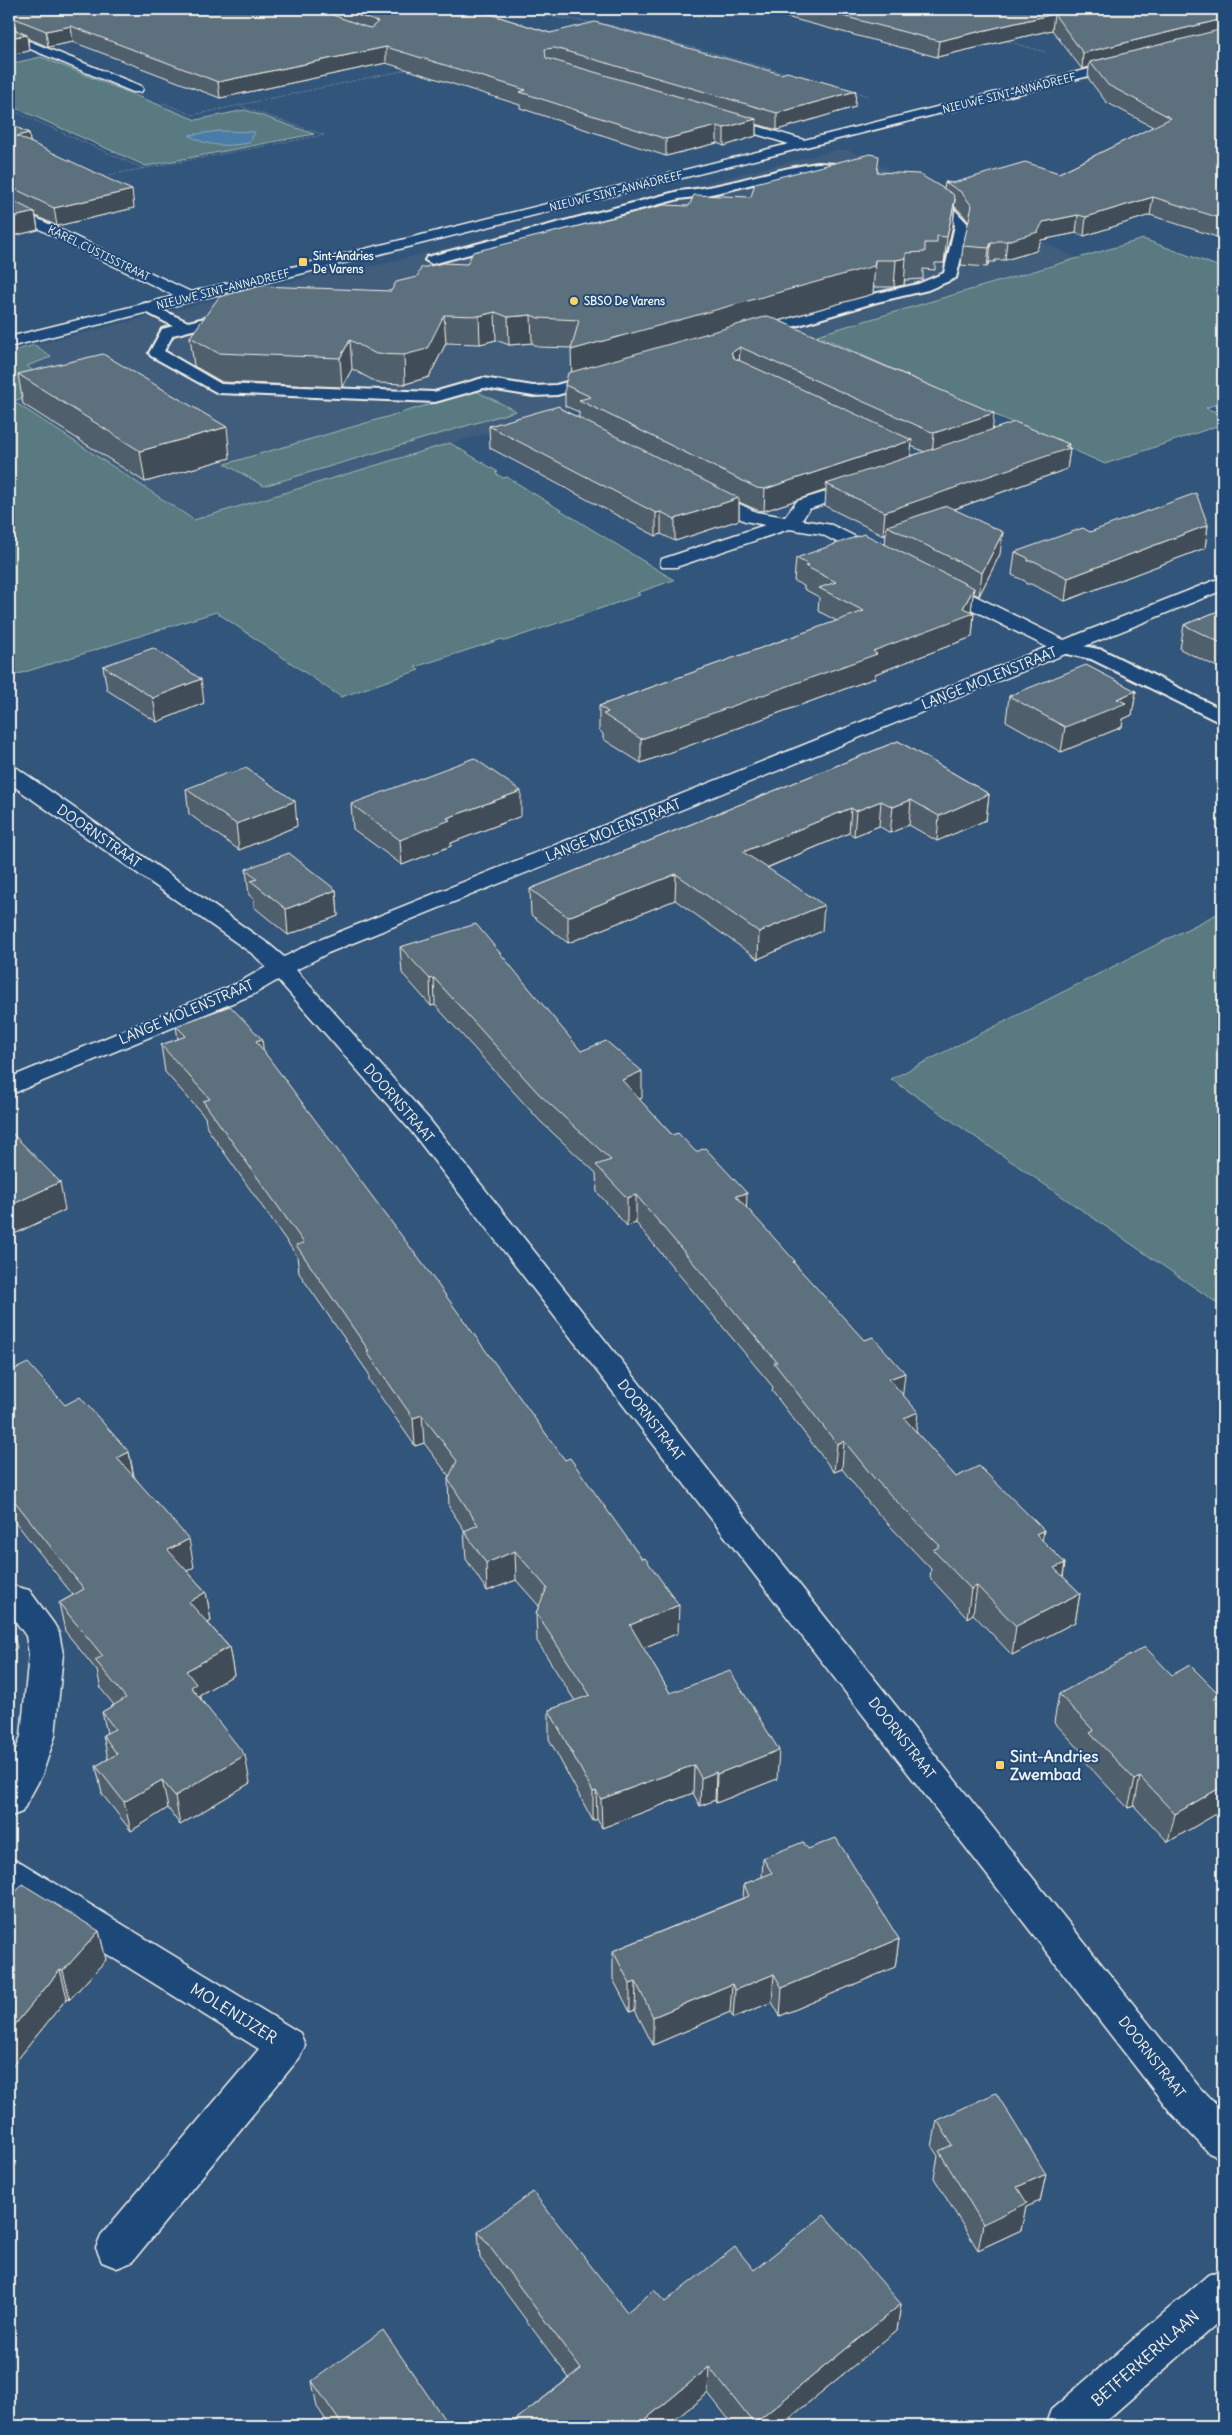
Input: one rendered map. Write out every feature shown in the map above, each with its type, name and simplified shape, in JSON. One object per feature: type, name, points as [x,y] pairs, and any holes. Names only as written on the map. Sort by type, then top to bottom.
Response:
[{"type":"street","points":[[9,36],[138,89]]},
{"type":"street","name":"NIEUWE SINT-ANNADREEF","points":[[9,342],[1134,62]]},
{"type":"street","points":[[710,116],[803,144]]},
{"type":"street","name":"KAREL CUSTISSTRAAT","points":[[9,209],[189,297]]},
{"type":"street","points":[[669,563],[792,522],[804,505],[876,481]]},
{"type":"street","points":[[687,486],[751,517],[792,522],[826,529],[895,564]]},
{"type":"street","points":[[921,576],[1064,648]]},
{"type":"street","name":"LANGE MOLENSTRAAT","points":[[9,1087],[245,989],[281,968],[329,944],[1223,583]]},
{"type":"street","name":"DOORNSTRAAT","points":[[9,773],[262,950],[281,968],[420,1125],[1186,2101],[1223,2140]]},
{"type":"street","points":[[9,1597],[16,1599],[42,1633],[46,1654],[38,1736],[24,1775],[9,1802]]},
{"type":"street","name":"MOLENIJZER","points":[[9,1874],[286,2045],[117,2248]]},
{"type":"street","name":"BETFERKERKLAAN","points":[[1067,2426],[1223,2290]]},
{"type":"lane","points":[[432,260],[546,232],[586,219],[679,195],[711,192],[801,169],[834,167],[865,171]]},
{"type":"lane","points":[[735,339],[876,298],[904,292],[943,280],[951,275],[962,225],[958,217],[948,210],[912,192]]},
{"type":"lane","points":[[512,217],[546,232]]},
{"type":"lane","points":[[147,307],[186,327]]},
{"type":"lane","points":[[250,311],[167,332],[156,353],[218,388],[435,397],[483,383],[533,391],[557,390],[613,374]]},
{"type":"lane","points":[[1064,648],[1096,654],[1223,718]]},
{"type":"path","points":[[514,9],[527,13],[609,25],[791,75]]},
{"type":"path","points":[[599,27],[609,25]]},
{"type":"path","points":[[998,39],[1106,69]]},
{"type":"path","points":[[138,89],[140,94],[193,116],[415,68]]},
{"type":"path","points":[[848,91],[928,112]]},
{"type":"path","points":[[95,177],[324,135],[239,106]]},
{"type":"path","points":[[9,109],[142,168]]},
{"type":"shaded area","points":[[220,131],[255,132],[249,143],[226,145],[211,144],[189,135]]},
{"type":"shaded area","name":"SBSO De Varens","points":[[836,150],[848,150],[1077,258],[194,520],[12,401],[55,389],[26,365],[51,357],[35,345],[353,266],[374,266]]},
{"type":"green space","points":[[41,57],[196,120],[245,110],[314,134],[146,166],[9,105],[9,64]]},
{"type":"green space","points":[[1143,239],[1223,268],[1223,401],[1206,408],[1223,415],[1223,424],[1105,464],[817,335]]},
{"type":"green space","points":[[35,345],[51,357],[27,366],[55,389],[13,401],[194,520],[450,443],[498,472],[495,473],[503,478],[507,477],[674,580],[637,593],[640,595],[505,641],[502,639],[415,667],[419,670],[341,697],[216,612],[9,677],[9,352]]},
{"type":"green space","points":[[476,391],[516,411],[264,486],[225,464]]},
{"type":"green space","points":[[1223,911],[1223,1307],[891,1079]]},
{"type":"building","points":[[9,9],[316,9],[371,28],[378,22],[339,9],[474,9],[550,33],[595,22],[781,74],[787,72],[856,91],[777,113],[555,48],[545,49],[546,58],[756,119],[724,128],[717,126],[666,139],[520,92],[526,90],[386,47],[218,82],[71,26],[46,31],[9,16]]},
{"type":"building","points":[[815,9],[1223,9],[1223,19],[1083,53],[1054,14],[939,41]]},
{"type":"building","points":[[9,27],[27,35],[9,38]]},
{"type":"building","points":[[1223,29],[1223,219],[1153,197],[1086,217],[1078,215],[1043,222],[1038,232],[1007,241],[997,241],[996,243],[991,243],[989,248],[963,246],[972,206],[961,192],[945,182],[953,183],[1025,162],[1059,173],[1171,118],[1108,85],[1090,62]]},
{"type":"building","points":[[9,124],[29,133],[17,136],[132,190],[54,208],[9,186]]},
{"type":"building","points":[[870,154],[879,156],[877,172],[919,174],[953,194],[955,199],[947,237],[937,236],[937,243],[925,243],[925,252],[906,253],[906,258],[875,260],[874,266],[571,350],[579,320],[538,318],[531,315],[508,317],[495,312],[479,316],[444,315],[427,349],[404,355],[376,354],[350,340],[340,358],[218,353],[190,337],[219,297],[261,286],[391,291],[396,282],[417,277],[421,268],[443,263],[467,264],[473,252],[664,205],[689,206],[694,195],[751,197],[755,183]]},
{"type":"building","points":[[9,199],[35,212],[9,218]]},
{"type":"building","points":[[768,316],[994,413],[934,433],[740,347],[731,353],[734,358],[912,440],[765,489],[757,488],[579,400],[591,397],[565,385],[568,373]]},
{"type":"building","points":[[103,354],[227,427],[140,451],[18,374]]},
{"type":"building","points":[[559,406],[561,409],[739,498],[675,519],[661,512],[656,513],[489,426]]},
{"type":"building","points":[[1015,422],[1069,444],[1065,446],[1070,448],[885,512],[826,484]]},
{"type":"building","points":[[1196,493],[1208,525],[1068,578],[1034,561],[1028,561],[1028,558],[1015,552],[1083,528],[1090,532]]},
{"type":"building","points":[[947,506],[1003,532],[982,573],[887,526]]},
{"type":"building","points":[[864,534],[974,588],[963,608],[974,613],[873,651],[877,654],[641,739],[603,714],[608,712],[599,706],[864,611],[819,588],[836,582],[805,566],[809,565],[796,558]]},
{"type":"building","points":[[1223,609],[1223,644],[1184,625]]},
{"type":"building","points":[[153,648],[201,679],[153,698],[103,666]]},
{"type":"building","points":[[1086,665],[1136,691],[1117,699],[1126,703],[1065,727],[1009,696]]},
{"type":"building","points":[[898,741],[989,794],[939,816],[911,800],[893,807],[881,801],[856,811],[851,808],[743,852],[824,905],[759,932],[676,874],[568,917],[530,889]]},
{"type":"building","points":[[474,758],[521,791],[447,818],[450,820],[400,840],[351,804]]},
{"type":"building","points":[[246,768],[295,801],[236,824],[186,789],[230,772]]},
{"type":"building","points":[[289,853],[336,890],[286,909],[251,881],[257,879],[246,869]]},
{"type":"building","points":[[476,924],[581,1051],[606,1041],[642,1071],[622,1080],[672,1135],[678,1133],[696,1152],[705,1148],[747,1193],[736,1196],[795,1261],[793,1262],[864,1340],[873,1337],[905,1373],[889,1379],[918,1412],[904,1418],[956,1477],[979,1466],[1044,1530],[1036,1534],[1065,1563],[1054,1568],[1080,1593],[1016,1626],[977,1586],[971,1589],[933,1550],[940,1546],[874,1478],[844,1441],[837,1444],[774,1363],[777,1362],[636,1195],[627,1198],[596,1165],[611,1160],[539,1094],[434,978],[430,979],[400,947]]},
{"type":"building","points":[[230,1006],[262,1039],[256,1041],[428,1271],[565,1460],[570,1458],[642,1559],[645,1558],[679,1605],[630,1625],[670,1693],[730,1671],[779,1750],[717,1774],[716,1772],[701,1778],[694,1765],[601,1799],[596,1791],[593,1792],[549,1710],[590,1695],[536,1613],[547,1588],[515,1551],[486,1563],[464,1531],[478,1525],[448,1479],[457,1461],[422,1415],[413,1418],[296,1245],[304,1243],[203,1101],[210,1099],[161,1045],[186,1036],[176,1026]]},
{"type":"building","points":[[9,1130],[60,1182],[9,1206]]},
{"type":"building","points":[[28,1363],[65,1405],[80,1397],[129,1452],[117,1458],[189,1539],[168,1550],[206,1592],[189,1602],[229,1647],[186,1671],[196,1684],[191,1687],[245,1755],[175,1796],[162,1780],[124,1802],[96,1766],[117,1754],[103,1735],[115,1729],[102,1712],[126,1698],[95,1660],[103,1656],[59,1603],[84,1589],[9,1494],[9,1372]]},
{"type":"building","points":[[1145,1647],[1172,1675],[1190,1665],[1220,1695],[1213,1699],[1223,1710],[1223,1786],[1175,1814],[1140,1777],[1135,1780],[1090,1733],[1094,1731],[1059,1694]]},
{"type":"building","points":[[836,1838],[899,1939],[782,1988],[774,1974],[735,1990],[732,1984],[653,2017],[636,1982],[630,1984],[613,1951],[749,1896],[744,1884],[772,1873],[763,1858],[803,1842],[808,1849]]},
{"type":"building","points":[[22,1884],[99,1931],[63,1971],[60,1970],[9,2032],[9,1902]]},
{"type":"building","points":[[996,2093],[1046,2174],[1017,2187],[1027,2203],[983,2224],[939,2151],[952,2145],[937,2120]]},
{"type":"building","points":[[533,2192],[627,2312],[654,2290],[665,2302],[735,2247],[754,2270],[824,2215],[901,2304],[754,2424],[709,2367],[646,2419],[651,2426],[510,2426],[581,2369],[478,2231]]},
{"type":"building","points":[[383,2330],[449,2426],[343,2426],[312,2381]]},
{"type":"place","name":"Sint-Andries De Varens","points":[[303,262]]},
{"type":"place","name":"SBSO De Varens","points":[[574,301]]},
{"type":"place","name":"Sint-Andries Zwembad","points":[[1000,1765]]}]
